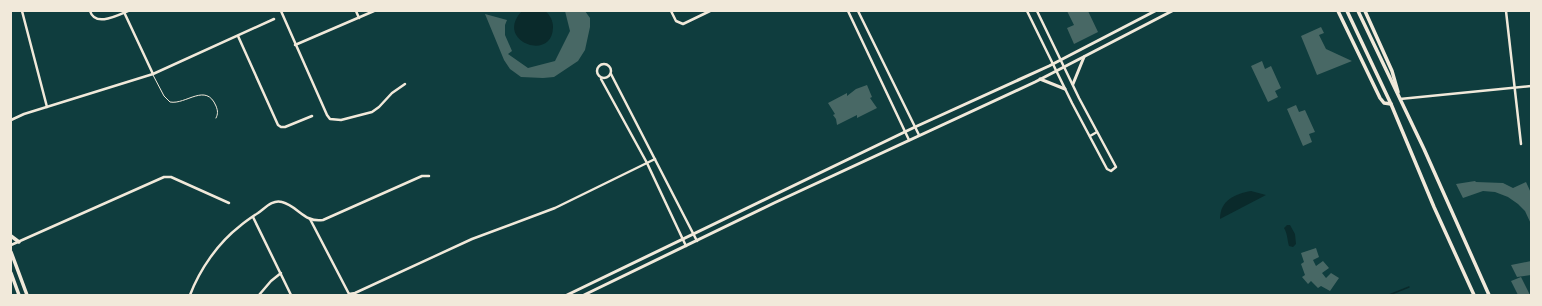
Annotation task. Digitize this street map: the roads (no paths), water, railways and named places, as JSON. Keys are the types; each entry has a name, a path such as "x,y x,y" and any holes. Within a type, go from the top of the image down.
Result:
{"main road":[{"path":"1338,11 1380,98 1384,103 1391,104"},
{"path":"1347,11 1391,104 1434,207 1474,295"},
{"path":"1358,11 1428,159 1489,295"},
{"path":"1365,11 1392,71 1400,99"},
{"path":"11,236 19,242"},
{"path":"11,252 27,295"},
{"path":"11,273 19,295"}],"street":[{"path":"22,11 47,107"},
{"path":"90,11 92,17 98,20 126,12 153,74"},
{"path":"281,11 330,119 341,120 372,112 379,107 392,92 405,84"},
{"path":"356,11 359,18"},
{"path":"296,45 374,11"},
{"path":"671,11 676,21 683,24 710,11"},
{"path":"848,11 909,140"},
{"path":"858,11 919,135"},
{"path":"1027,11 1065,89 1107,169 1111,171 1114,170 1116,167 1064,67 1038,11"},
{"path":"567,295 915,127 1053,63 1155,11"},
{"path":"584,295 774,203 1040,80 1172,11"},
{"path":"1506,11 1521,144"},
{"path":"11,120 47,107 153,74 274,19"},
{"path":"238,36 278,125 285,127 312,116"},
{"path":"1073,84 1084,56"},
{"path":"687,246 647,163 596,72 600,65 606,64 611,71 611,74 698,241"},
{"path":"601,79 607,78 611,74"},
{"path":"1040,80 1065,89"},
{"path":"1400,99 1531,86"},
{"path":"1090,136 1097,132"},
{"path":"310,219 349,294 370,286 472,239 547,212 655,159"},
{"path":"190,295 194,284 209,260 227,238 240,226 270,204 282,202 310,219 316,221 323,220 422,176 429,176"},
{"path":"11,245 164,177 171,177 229,203"},
{"path":"253,217 291,295"},
{"path":"259,295 271,281 281,273"}],"lane":[{"path":"153,74 164,96 170,102 178,102 198,95 208,97 217,108 218,112 216,118"}],"water":[{"path":"522,11 545,11 550,16 553,27 550,38 544,44 536,46 527,44 519,39 515,31 515,22"},
{"path":"1251,191 1266,195 1220,219 1223,207 1230,199 1239,194"},
{"path":"1287,225 1290,225 1295,234 1296,244 1293,247 1289,246 1284,228"}],"waterway":[{"path":"1389,295 1409,287"}]}
